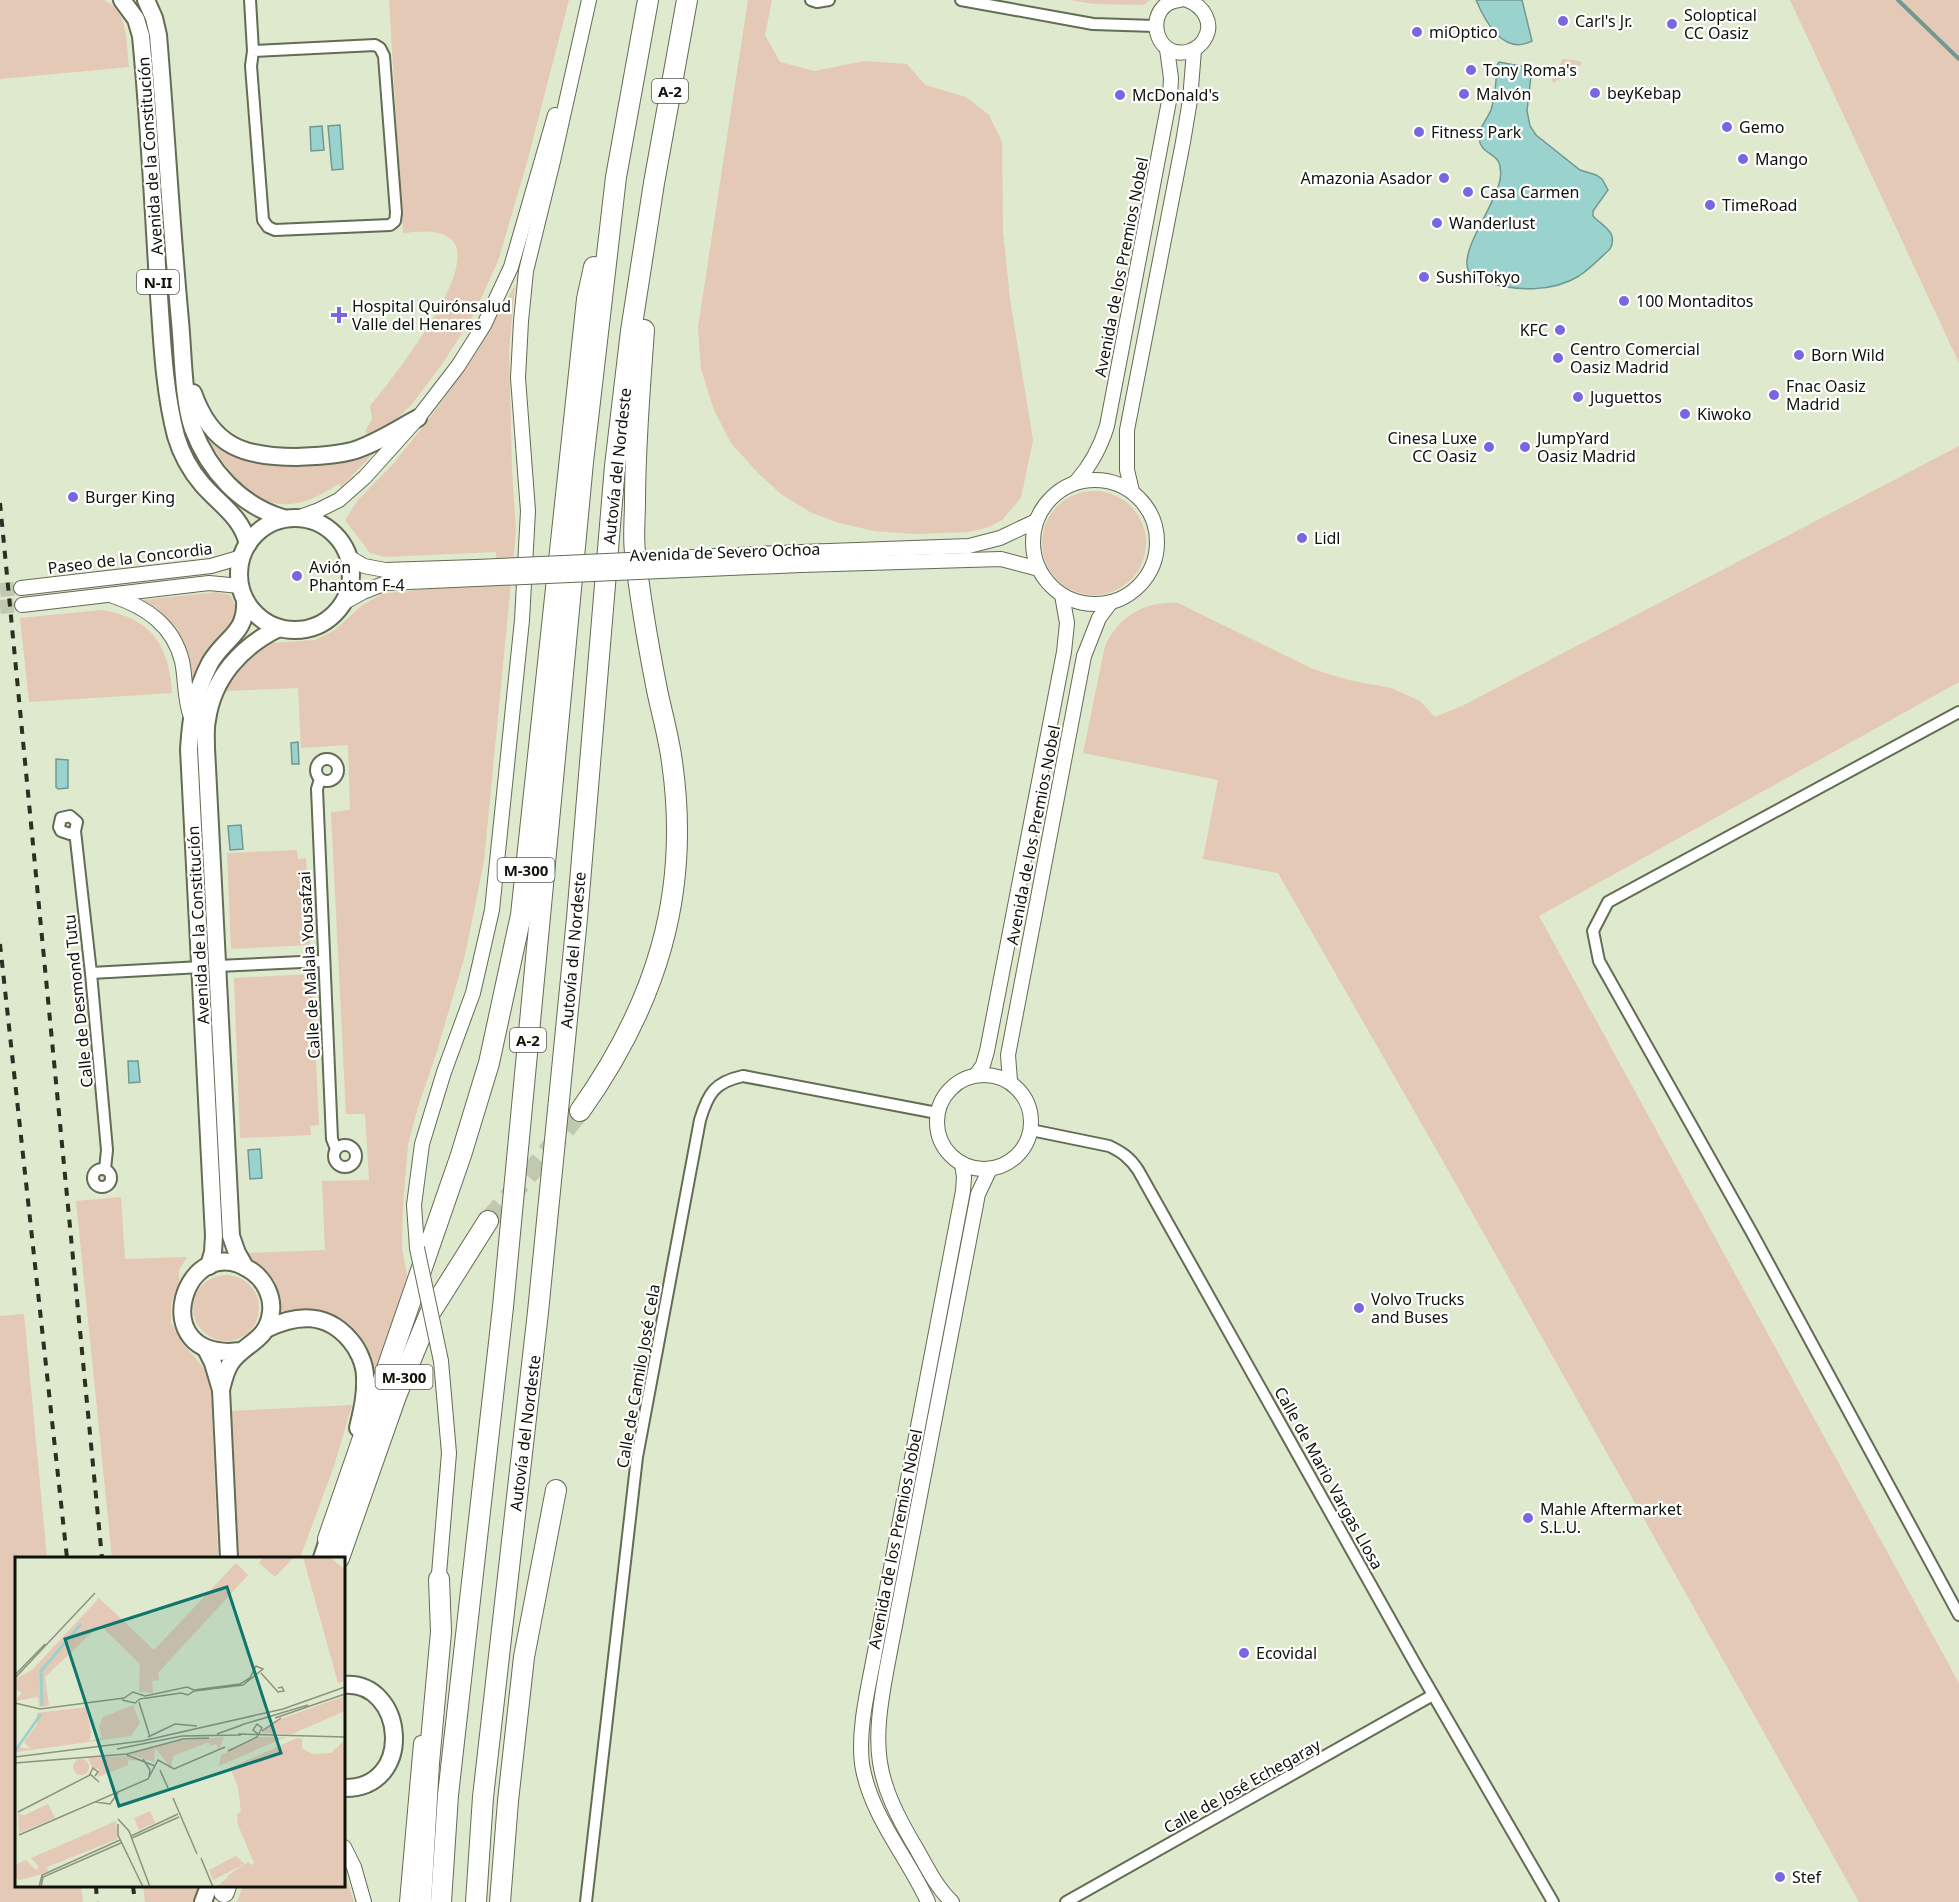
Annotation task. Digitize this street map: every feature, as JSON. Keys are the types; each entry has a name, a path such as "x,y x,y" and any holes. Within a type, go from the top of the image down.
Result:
{"highway":[{"name":"Autovía del Nordeste","path":"441,1902 448,1795 504,1295 582,462 616,177 648,0"},
{"name":"Autovía del Nordeste","path":"476,1902 483,1797 537,1323 576,930 615,466 654,183 687,0"},
{"name":"M-300","path":"328,1539 464,1145 489,1064 521,915 587,299 616,177"},
{"path":"580,1111 606,1073 629,1031 650,982 667,930 676,876 678,816 672,760 642,615 635,549 634,468 654,183"},
{"name":"M-300","path":"339,1557 396,1396 430,1313 488,1221"},
{"path":"500,1902 508,1801 524,1657 556,1490"},
{"path":"421,1902 429,1763 441,1632 439,1579"}],"main road":[{"name":"Avenida de la Constitución","path":"122,0 136,19 141,36 163,342 169,400 176,435 185,459 201,483 244,529 245,550"},
{"name":"Avenida de la Constitución","path":"146,0 158,35 185,373 193,428 216,471 234,492 255,507 290,518"},
{"path":"185,373 194,398 211,428 240,450 258,456 327,456 353,451 383,439 418,418"},
{"path":"290,518 267,524 245,550 239,572 243,593 252,611 261,619 279,628 302,630 318,625 333,615 343,603 350,584 349,557"},
{"name":"N-II","path":"290,518 312,521 328,529 340,541 349,557"},
{"name":"Avenida de la Constitución","path":"243,593 246,614 242,626 211,661 200,684 190,717 189,749 231,1236 245,1267"},
{"name":"Avenida de la Constitución","path":"209,1266 214,1236 207,720 226,671 238,655 265,635 279,628"},
{"path":"221,1390 229,1365 241,1351 256,1343 266,1329 272,1311 269,1293 260,1278 245,1267 227,1263 209,1266 195,1275 185,1290 181,1306 184,1323 193,1338 206,1349 221,1390 229,1557"},
{"path":"266,1329 290,1319 313,1318 339,1327 357,1348 365,1375 364,1406 328,1539"},
{"path":"206,1349 223,1353 241,1351"},
{"name":"M-300","path":"322,1557 328,1539"},
{"path":"345,1685 367,1690 380,1700 389,1712 395,1732 394,1751 385,1769 371,1782 345,1788"},
{"path":"203,1902 221,1890"}],"street":[{"path":"250,0 253,51 251,66 263,220 268,227 275,230 390,225 395,221 384,56 380,48 375,45 253,51"},
{"path":"290,518 319,510 339,500 365,477 418,418 458,366 484,325 511,267 589,0"},
{"path":"407,1902 449,1454 441,1361 417,1248 414,1205 422,1144 444,1072 473,993 492,910 511,735 528,511 519,378 525,281 589,0"},
{"path":"811,0 817,2 829,0"},
{"path":"961,0 1093,24 1155,26 1157,16 1162,9 1177,0"},
{"path":"1167,49 1185,53 1194,50 1204,42 1208,22 1204,6 1186,0"},
{"name":"Avenida de los Premios Nobel","path":"1076,482 1090,467 1101,447 1107,426 1170,96 1171,78 1167,49 1159,40 1155,26"},
{"path":"1132,491 1127,470 1127,430 1183,142 1190,100 1194,50"},
{"path":"1095,479 1115,482 1132,491 1148,508 1157,530 1157,546 1148,575 1129,593 1111,602 1094,604 1078,602 1062,595 1039,569 1033,545 1036,521 1045,504 1059,491 1076,482 1095,479"},
{"name":"Avenida de Severo Ochoa","path":"343,603 386,583 476,573 801,559 969,546 1000,538 1036,521"},
{"name":"Paseo de la Concordia","path":"21,588 211,566 245,550"},
{"name":"Avenida de Severo Ochoa","path":"349,557 364,566 385,570 476,573"},
{"name":"Avenida de Severo Ochoa","path":"801,559 1001,559 1039,569"},
{"name":"Paseo de la Concordia","path":"22,604 209,583 243,593"},
{"path":"108,595 144,608 154,615 171,634 182,661 186,704 190,717"},
{"name":"Avenida de los Premios Nobel","path":"976,1075 987,1050 1064,652 1067,624 1062,595"},
{"name":"Avenida de los Premios Nobel","path":"1010,1081 1008,1055 1084,656 1099,618 1111,602"},
{"path":"1959,712 1608,902 1593,931 1599,961 1752,1233 1959,1615"},
{"name":"Calle de Malala Yousafzai","path":"320,779 317,789 323,961 332,1139 336,1149"},
{"name":"Calle de Desmond Tutu","path":"75,831 107,1150 105,1169"},
{"path":"91,973 323,961"},
{"path":"976,1075 994,1075 1010,1081 1028,1102 1032,1116 1031,1130 1026,1145 1017,1157 1004,1165 990,1169 975,1169 962,1164 950,1155 941,1143 937,1128 937,1113 942,1099 963,1079 976,1075"},
{"name":"Calle de Camilo José Cela","path":"586,1902 637,1457 706,1100 726,1080 743,1076 937,1113"},
{"name":"Calle de Mario Vargas Llosa","path":"1031,1130 1109,1146 1121,1151 1131,1159 1552,1902"},
{"name":"Avenida de los Premios Nobel","path":"928,1902 872,1799 862,1764 862,1736 873,1662 963,1191 962,1164"},
{"name":"Avenida de los Premios Nobel","path":"952,1902 942,1892 907,1833 887,1793 879,1764 877,1738 879,1709 978,1194 990,1169"},
{"name":"Calle de José Echegaray","path":"1066,1902 1433,1695"},
{"path":"345,1849 354,1868 364,1902"}],"shaded area":[{"path":"0,0 104,0 112,5 122,20 129,67 0,79"},
{"path":"389,0 569,0 526,166 498,261 472,318 412,404 392,424 368,438 365,431 372,419 370,406 412,350 444,299 454,275 458,254 452,240 447,236 429,232 403,233"},
{"path":"748,0 772,0 765,35 780,62 814,71 865,61 907,64 925,85 966,97 989,115 1002,142 1003,231 1010,299 1033,440 1021,498 1002,520 989,527 969,532 914,534 874,531 839,523 810,512 781,494 758,473 731,443 714,410 701,369 698,327"},
{"path":"1069,0 1150,0 1144,5 1094,4"},
{"path":"1790,0 1959,0 1959,363"},
{"path":"1563,59 1580,61 1582,64 1553,83 1552,79"},
{"path":"515,285 509,350 516,531 484,861 465,955 408,1145 402,1247 407,1276 375,1378 371,1356 350,1326 330,1315 313,1311 280,1316 275,1287 246,1253 325,1250 322,1181 369,1180 365,1114 346,1114 331,812 350,810 348,745 301,748 298,688 225,691 240,666 255,652 273,643 315,640 335,630 361,606 382,594 495,585 496,552 385,557 370,553 345,520 358,500 394,463 433,414 473,358"},
{"path":"207,434 224,449 243,459 264,463 309,462 375,449 376,451 341,487 339,484 303,502 282,504 268,501 243,485 222,462"},
{"path":"1959,446 1959,682 1539,916 1959,1683 1959,1902 1859,1902 1456,1184 1278,873 1203,859 1218,780 1083,753 1105,646 1118,626 1134,612 1144,608 1178,603 1313,669 1348,680 1391,688 1420,701 1435,717 1462,706"},
{"path":"1094,491 1114,495 1131,506 1142,523 1146,543 1142,563 1131,580 1114,591 1094,595 1074,591 1057,580 1046,563 1042,543 1046,523 1057,506 1074,495"},
{"path":"217,592 230,595 237,609 238,618 200,664 191,683 169,624 157,610 142,600"},
{"path":"102,610 133,620 154,636 167,661 172,693 29,702 20,618"},
{"path":"297,850 298,859 306,858 310,945 231,949 227,853"},
{"path":"312,974 319,1125 310,1126 311,1135 240,1138 234,978"},
{"path":"121,1197 125,1259 187,1257 179,1270 179,1281 171,1304 171,1323 181,1341 207,1372 211,1394 218,1557 112,1557 76,1201"},
{"path":"226,1275 238,1278 249,1285 256,1296 259,1308 256,1320 249,1331 238,1338 226,1341 214,1338 203,1331 196,1320 193,1308 196,1296 203,1285 214,1278"},
{"path":"24,1314 47,1557 15,1557 15,1887 81,1887 83,1902 0,1902 0,1316"},
{"path":"352,1405 334,1466 300,1557 239,1557 231,1411"},
{"path":"345,1874 354,1902 237,1902 243,1887 345,1887"},
{"path":"143,1887 199,1887 193,1902 145,1902"}],"water":[{"path":"1476,0 1522,0 1532,41 1512,44 1504,40 1490,26"},
{"path":"1499,62 1525,67 1531,76 1527,111 1530,126 1536,135 1580,170 1602,179 1608,190 1593,211 1593,216 1611,234 1610,249 1579,276 1568,282 1545,288 1521,289 1479,280 1471,274 1467,265 1475,235 1500,180 1499,163 1484,149 1479,139 1481,128 1493,104"},
{"path":"340,125 343,169 332,170 328,126"},
{"path":"322,126 324,150 311,151 310,127"},
{"path":"298,742 299,764 292,764 291,743"},
{"path":"56,759 68,760 68,788 58,789 56,787"},
{"path":"241,825 243,849 230,850 228,826"},
{"path":"128,1061 138,1061 140,1082 129,1083"},
{"path":"260,1149 262,1178 250,1179 248,1150"}],"waterway":[{"path":"1898,0 1959,59"}],"tunnel":[{"path":"0,590 21,588"},
{"path":"0,607 22,605"},
{"path":"488,1221 580,1111"}],"railway":[{"path":"0,503 102,1557"},
{"path":"0,944 67,1557"},
{"path":"96,1887 97,1902"},
{"path":"133,1887 135,1902"}],"place":[{"name":"Carl's Jr.","path":"1563,21"},
{"name":"Soloptical CC Oasiz","path":"1672,24"},
{"name":"miOptico","path":"1417,32"},
{"name":"Tony Roma's","path":"1471,70"},
{"name":"beyKebap","path":"1595,93"},
{"name":"Malvón","path":"1464,94"},
{"name":"McDonald's","path":"1120,95"},
{"name":"Gemo","path":"1727,127"},
{"name":"Fitness Park","path":"1419,132"},
{"name":"Mango","path":"1743,159"},
{"name":"Amazonia Asador","path":"1444,178"},
{"name":"Casa Carmen","path":"1468,192"},
{"name":"TimeRoad","path":"1710,205"},
{"name":"Wanderlust","path":"1437,223"},
{"name":"SushiTokyo","path":"1424,277"},
{"name":"100 Montaditos","path":"1624,301"},
{"name":"Hospital Quirónsalud Valle del Henares","path":"339,315"},
{"name":"KFC","path":"1560,330"},
{"name":"Born Wild","path":"1799,355"},
{"name":"Centro Comercial Oasiz Madrid","path":"1558,358"},
{"name":"Fnac Oasiz Madrid","path":"1774,395"},
{"name":"Juguettos","path":"1578,397"},
{"name":"Kiwoko","path":"1685,414"},
{"name":"Cinesa Luxe CC Oasiz","path":"1489,447"},
{"name":"JumpYard Oasiz Madrid","path":"1525,447"},
{"name":"Burger King","path":"73,497"},
{"name":"Lidl","path":"1302,538"},
{"name":"Avión Phantom F-4","path":"297,576"},
{"name":"Volvo Trucks and Buses","path":"1359,1308"},
{"name":"Mahle Aftermarket S.L.U.","path":"1528,1518"},
{"name":"Ecovidal","path":"1244,1653"},
{"name":"Stef","path":"1780,1877"}]}
